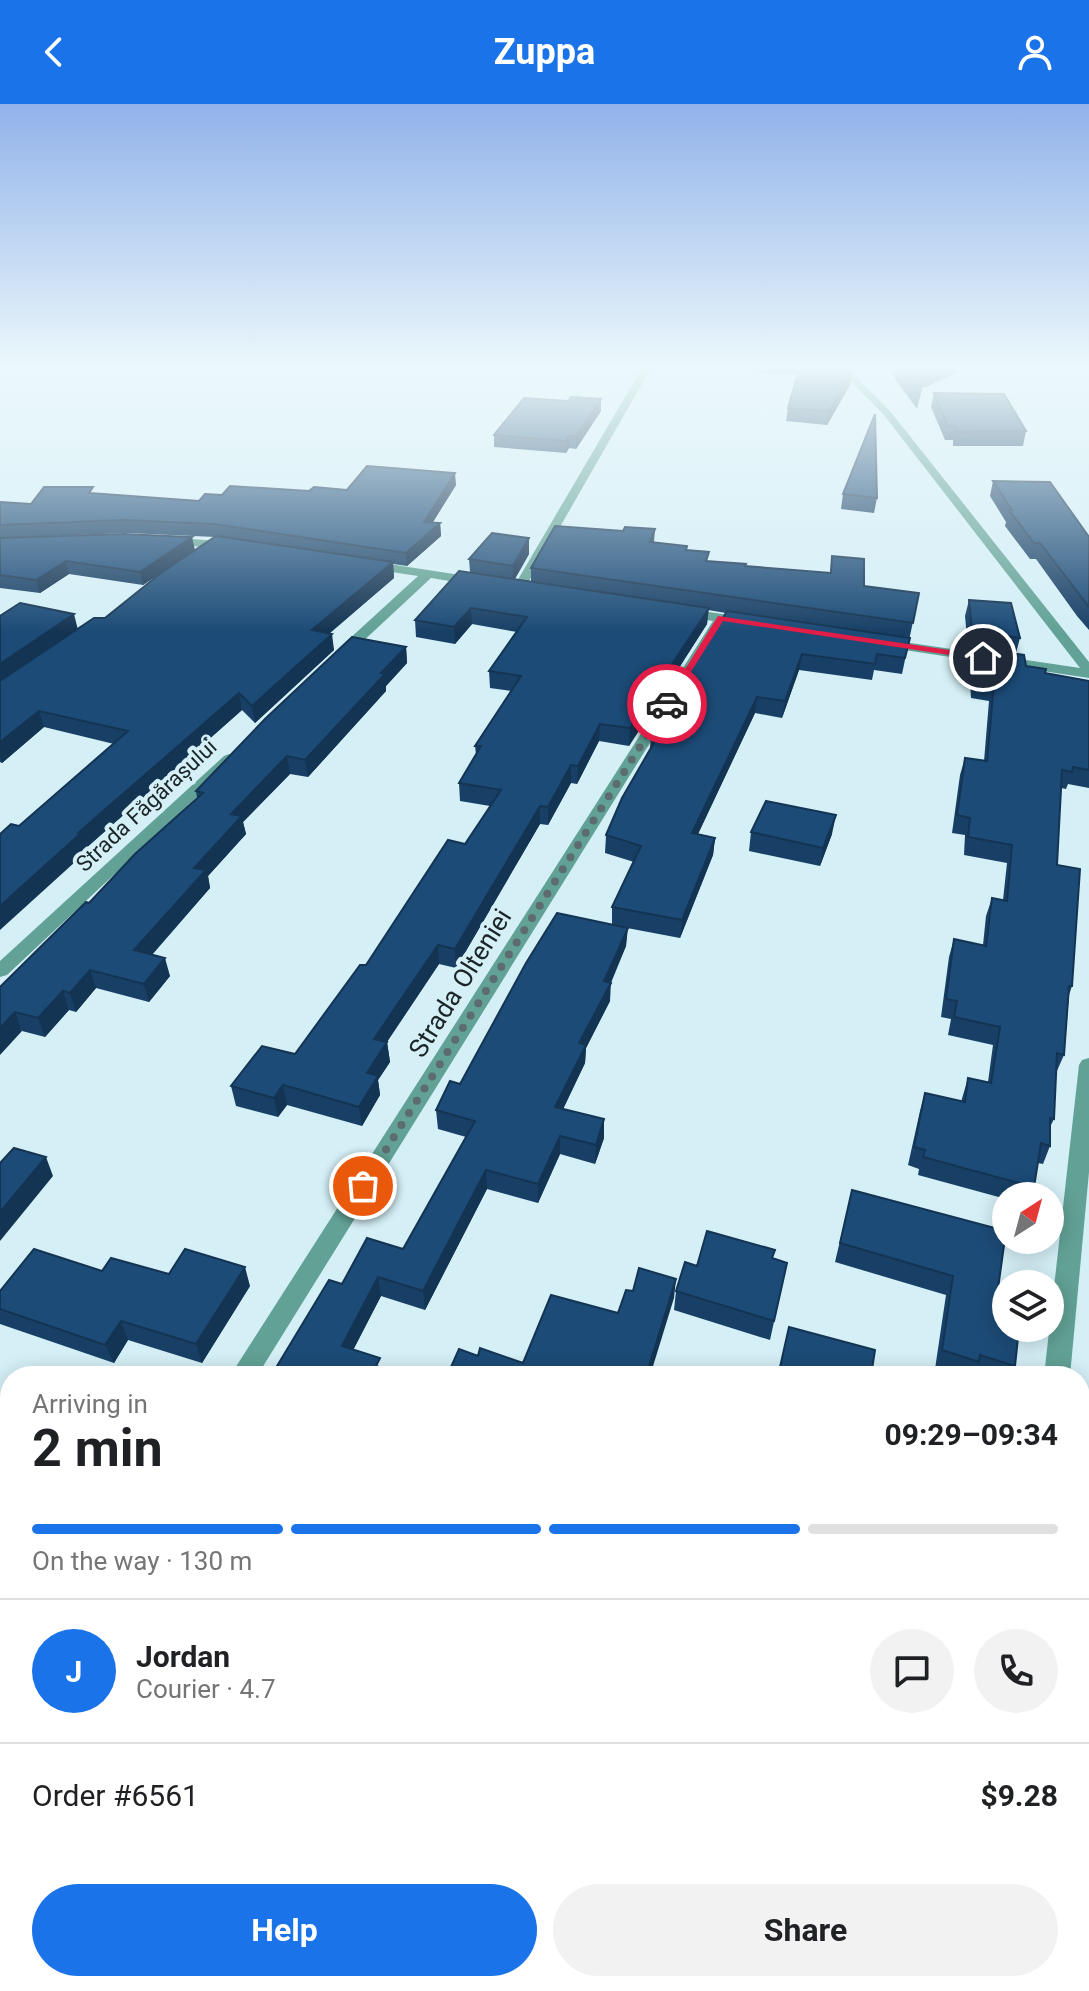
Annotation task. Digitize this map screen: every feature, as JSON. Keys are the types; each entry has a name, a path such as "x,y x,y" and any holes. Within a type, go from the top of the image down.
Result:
{"street":[{"path":"519,588 596,456"},
{"path":"921,456 1089,672"},
{"path":"158,540 246,548"},
{"path":"191,562 216,544"},
{"path":"352,563 489,583"},
{"path":"324,670 428,574"},
{"path":"504,585 535,590"},
{"path":"674,611 767,625"},
{"name":"Strada Olteniei","path":"249,1366 721,618"},
{"path":"874,641 1089,672"},
{"name":"Strada Făgărașului","path":"0,971 243,746"},
{"path":"1058,1366 1089,1065"}],"building":[{"path":"858,456 876,456 877,498 843,494"},
{"path":"367,466 455,473 424,522 440,523 406,553 214,524 124,520 0,525 0,502 31,504 44,487 93,487 89,493 199,501 205,494 222,495 230,486 347,490"},
{"path":"993,481 1050,482 1089,537 1089,607 1040,543 1034,543 1009,510 1012,510"},
{"path":"555,526 623,531 625,527 655,529 650,542 687,546 686,550 709,552 706,561 745,566 831,573 832,556 864,559 864,586 919,593 913,623 531,568"},
{"path":"492,533 529,538 513,566 469,559"},
{"path":"124,534 192,537 140,572 66,561 36,580 0,575 0,538"},
{"path":"216,536 393,562 312,630 332,634 252,706 239,693 78,833 0,906 0,834 11,824 19,826 128,731 39,711 0,742 0,681 94,618 105,618 161,573"},
{"path":"459,571 709,608 630,728 600,724 578,766 571,765 548,807 540,806 455,949 438,945 374,1039 387,1042 367,1073 378,1076 359,1107 283,1085 274,1098 231,1086 262,1046 295,1054 360,965 366,965 448,840 465,844 501,790 459,783 481,746 475,746 521,676 489,671 527,617 471,608 454,627 415,620"},
{"path":"969,600 1011,603 1020,638 972,631"},
{"path":"20,603 74,614 0,664 0,616"},
{"path":"727,611 910,638 905,658 877,654 875,664 802,654 785,701 757,697 692,833 715,838 682,920 612,907 641,846 606,835 622,798 659,734 651,732"},
{"path":"352,637 406,647 305,760 287,756 231,814 242,816 194,868 206,870 134,950 165,958 144,984 90,970 70,993 63,991 38,1018 15,1012 0,1028 0,987 86,902 89,903 135,854 203,793 196,791 265,719"},
{"path":"973,647 1024,655 1026,666 1046,669 1045,673 1089,681 1089,770 1073,767 1072,772 1062,770 1057,865 1080,869 1064,1055 1057,1053 1050,1146 1041,1143 1035,1182 1016,1182 923,1157 925,1150 914,1147 925,1093 965,1102 968,1078 991,1083 1000,1027 954,1017 957,1001 946,999 954,939 986,946 992,898 1007,901 1012,845 968,837 970,818 957,815 965,758 987,761 994,684 975,682"},
{"path":"766,801 836,815 823,848 751,832"},
{"path":"557,913 628,928 604,981 611,983 579,1043 586,1045 555,1107 604,1119 596,1145 560,1136 538,1184 486,1170 423,1291 378,1277 342,1346 380,1358 376,1366 277,1366 329,1280 342,1284 367,1238 403,1249 475,1121 436,1110 450,1081 460,1084"},
{"path":"14,1148 46,1157 0,1212 0,1163"},
{"path":"852,1190 992,1227 992,1254 1003,1254 1001,1270 992,1270 992,1342 1018,1342 1015,1366 980,1355 979,1362 942,1350 953,1276 840,1243"},
{"path":"707,1231 775,1250 772,1258 787,1263 774,1321 676,1291 685,1262 697,1266"},
{"path":"34,1249 102,1271 111,1258 169,1274 185,1249 245,1267 196,1344 121,1321 105,1345 0,1309 0,1291"},
{"path":"639,1268 676,1279 649,1366 451,1366 459,1349 478,1356 480,1348 523,1363 551,1295 618,1313 626,1290 633,1291"},
{"path":"789,1327 875,1350 873,1366 780,1366"}],"way so far":[{"path":"363,1186 667,704"}],"route":[{"path":"667,704 721,618 983,658"}]}
